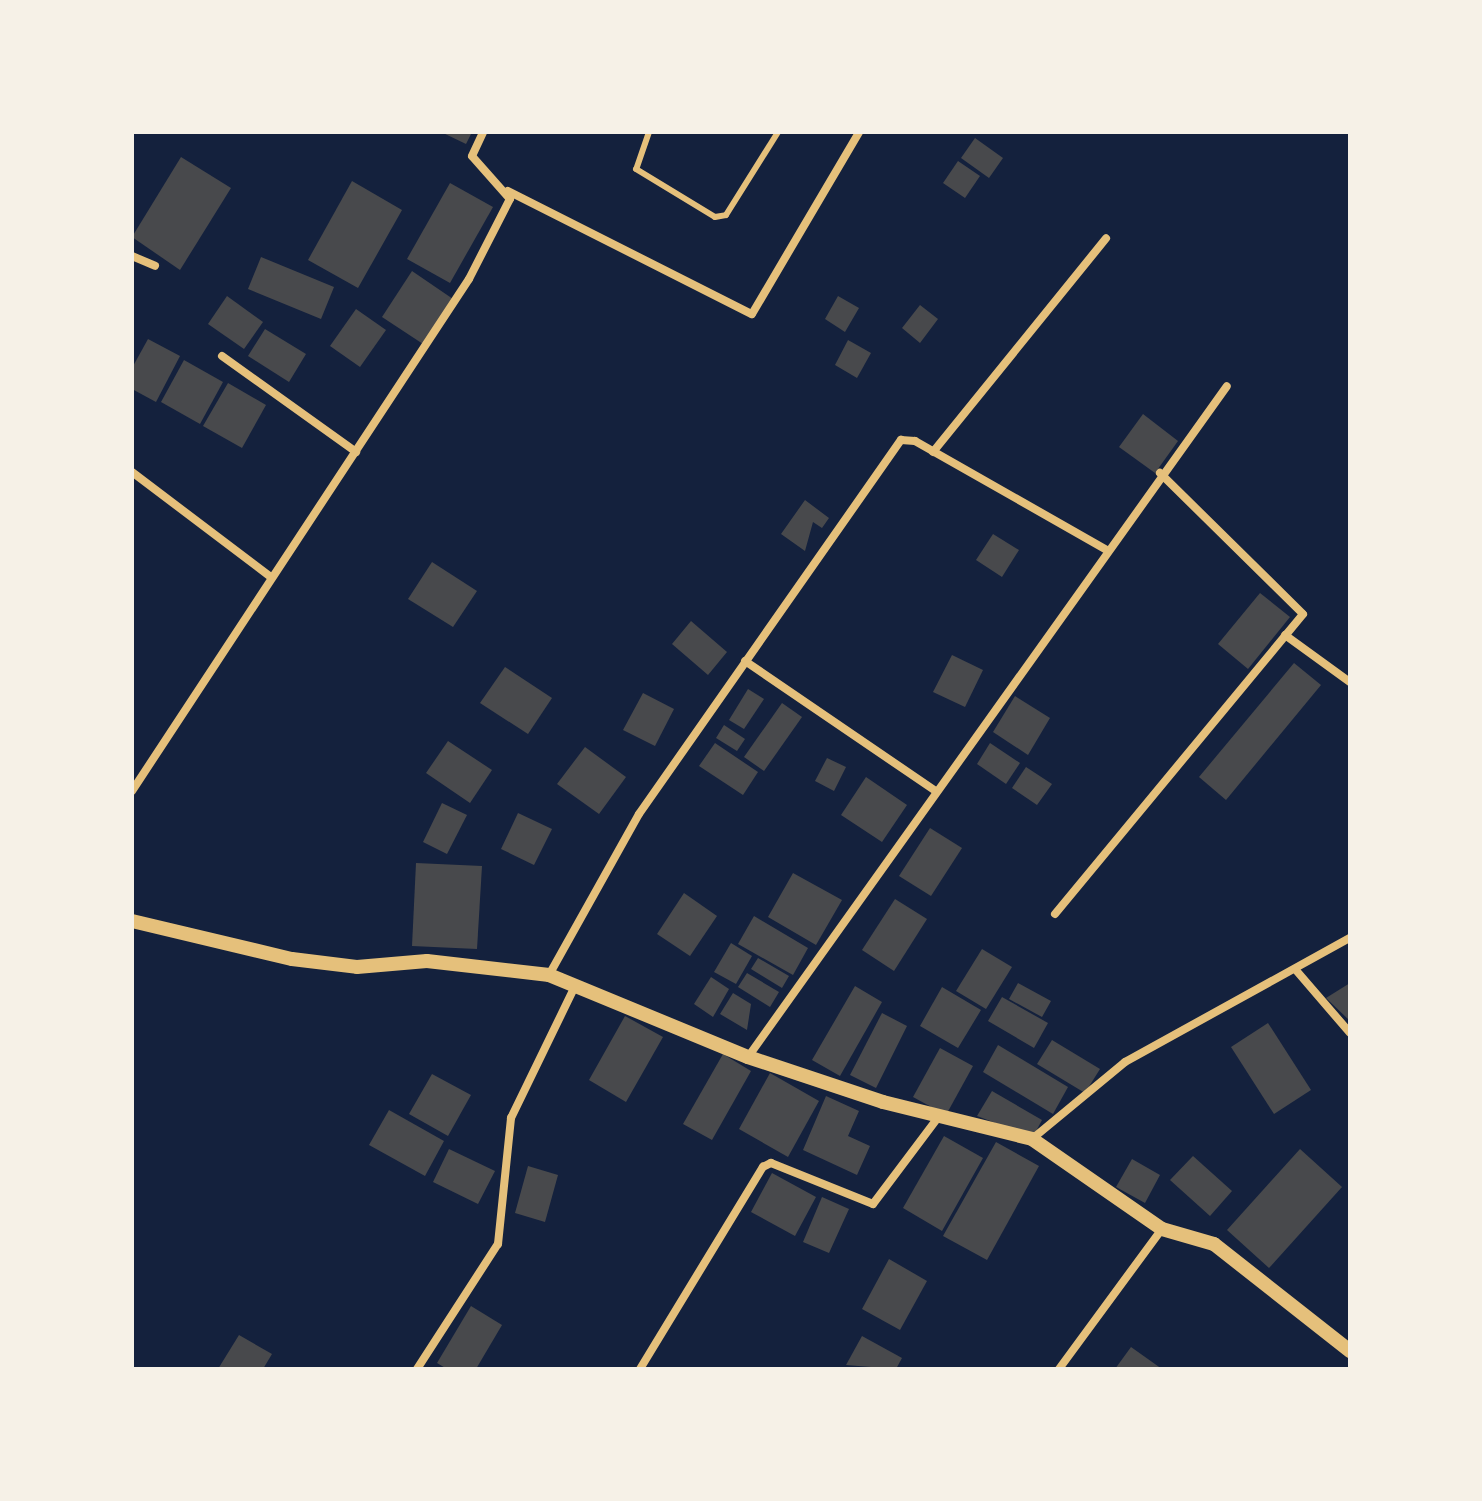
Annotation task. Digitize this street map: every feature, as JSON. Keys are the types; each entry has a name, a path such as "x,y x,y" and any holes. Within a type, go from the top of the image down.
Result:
{"street":[{"path":"483,132 472,156 508,191 752,314 859,132"},
{"path":"132,791 469,279 509,205 508,191"},
{"path":"933,452 1106,238"},
{"path":"132,256 155,266"},
{"path":"222,356 356,452"},
{"path":"748,1057 1105,549 1227,386"},
{"path":"549,975 639,814 898,443 910,439 1105,549"},
{"path":"132,472 271,577"},
{"path":"1055,914 1303,611 1160,473"},
{"path":"1285,635 1350,682"},
{"path":"745,661 934,790"},
{"path":"132,921 292,959 357,967 427,961 549,975 748,1057 939,1116 1032,1139 1162,1229 1214,1244 1350,1351"},
{"path":"1032,1139 1125,1062 1350,938"},
{"path":"1295,969 1350,1033"},
{"path":"417,1369 498,1244 511,1118 575,986"},
{"path":"640,1369 767,1163 873,1204 939,1116"},
{"path":"1059,1369 1162,1229"}],"lane":[{"path":"649,132 636,169 715,217 726,215 778,132"}],"building":[{"path":"441,132 472,132 466,144"},
{"path":"975,138 1003,158 989,178 961,158"},
{"path":"181,157 231,188 180,270 132,237"},
{"path":"958,161 980,176 965,198 943,183"},
{"path":"352,181 402,210 358,288 308,260"},
{"path":"450,183 493,207 450,283 407,259"},
{"path":"261,257 334,287 321,319 248,289"},
{"path":"412,271 453,299 423,344 382,317"},
{"path":"227,296 263,322 244,349 208,324"},
{"path":"838,296 859,308 845,332 825,319"},
{"path":"920,305 938,319 920,343 902,328"},
{"path":"356,309 386,330 360,367 330,346"},
{"path":"265,329 306,354 289,382 248,356"},
{"path":"148,339 180,356 156,402 132,389 132,368"},
{"path":"848,340 871,353 857,378 835,365"},
{"path":"184,360 223,382 200,424 161,402"},
{"path":"228,383 266,405 242,448 203,426"},
{"path":"1143,414 1178,441 1155,473 1119,447"},
{"path":"805,500 829,518 822,528 813,522 805,551 781,534"},
{"path":"993,534 1019,550 1002,577 976,560"},
{"path":"432,562 477,591 453,627 408,599"},
{"path":"1260,593 1290,617 1248,669 1218,644"},
{"path":"691,621 727,652 708,675 672,644"},
{"path":"952,655 983,670 965,707 933,692"},
{"path":"1294,663 1321,685 1226,800 1199,777"},
{"path":"505,667 552,698 528,734 480,703"},
{"path":"748,689 764,699 744,729 729,720"},
{"path":"643,693 674,709 655,746 623,730"},
{"path":"1015,696 1050,718 1028,755 993,732"},
{"path":"782,703 802,717 764,771 744,757"},
{"path":"724,725 745,739 737,751 716,738"},
{"path":"448,741 492,770 470,803 426,773"},
{"path":"715,743 758,772 743,795 699,766"},
{"path":"990,743 1020,763 1006,784 977,764"},
{"path":"585,747 626,777 599,814 557,784"},
{"path":"827,758 846,767 834,791 815,781"},
{"path":"1026,767 1052,784 1037,805 1012,788"},
{"path":"866,777 907,805 882,842 841,815"},
{"path":"442,803 467,815 447,854 423,842"},
{"path":"518,813 552,829 534,865 501,849"},
{"path":"930,828 962,848 931,896 899,876"},
{"path":"416,863 482,866 477,949 412,946"},
{"path":"793,873 842,900 816,945 768,917"},
{"path":"684,893 717,916 690,956 657,934"},
{"path":"895,899 927,919 894,971 862,950"},
{"path":"754,916 808,948 793,975 738,944"},
{"path":"731,943 752,956 736,984 714,972"},
{"path":"982,949 1012,967 986,1009 956,991"},
{"path":"758,958 789,976 782,988 751,969"},
{"path":"747,973 779,992 770,1007 738,987"},
{"path":"711,977 729,989 713,1017 694,1004"},
{"path":"1018,983 1051,1001 1042,1017 1009,999"},
{"path":"1350,983 1350,1021 1326,998"},
{"path":"855,986 882,1002 840,1076 812,1060"},
{"path":"942,987 981,1010 958,1048 920,1026"},
{"path":"733,993 751,1004 747,1030 720,1014"},
{"path":"1002,997 1048,1023 1034,1048 988,1021"},
{"path":"882,1013 907,1026 876,1088 850,1075"},
{"path":"625,1016 663,1037 626,1102 589,1080"},
{"path":"1268,1023 1311,1090 1274,1114 1231,1047"},
{"path":"1052,1040 1100,1069 1085,1093 1037,1064"},
{"path":"998,1045 1068,1087 1053,1114 983,1072"},
{"path":"940,1048 973,1066 946,1115 913,1097"},
{"path":"723,1054 751,1071 712,1140 683,1124"},
{"path":"770,1073 819,1101 788,1157 739,1129"},
{"path":"432,1074 471,1095 448,1136 409,1114"},
{"path":"992,1091 1042,1120 1033,1137 977,1116"},
{"path":"826,1096 859,1111 848,1136 870,1146 857,1175 803,1150"},
{"path":"389,1110 444,1141 425,1176 369,1145"},
{"path":"944,1136 983,1158 942,1231 903,1208"},
{"path":"996,1142 1039,1166 987,1260 943,1236"},
{"path":"449,1149 495,1171 478,1204 433,1182"},
{"path":"1300,1149 1342,1187 1269,1268 1227,1230"},
{"path":"1193,1156 1232,1191 1210,1216 1170,1180"},
{"path":"1132,1159 1160,1175 1145,1203 1116,1187"},
{"path":"528,1166 558,1175 545,1222 515,1213"},
{"path":"772,1173 816,1197 795,1236 751,1212"},
{"path":"822,1197 849,1209 829,1253 803,1242"},
{"path":"889,1259 927,1281 900,1330 862,1309"},
{"path":"471,1306 502,1325 476,1369 447,1369 437,1363"},
{"path":"239,1335 272,1354 263,1369 218,1369"},
{"path":"862,1336 902,1358 896,1369 846,1365"},
{"path":"1131,1347 1162,1369 1115,1369"}]}
